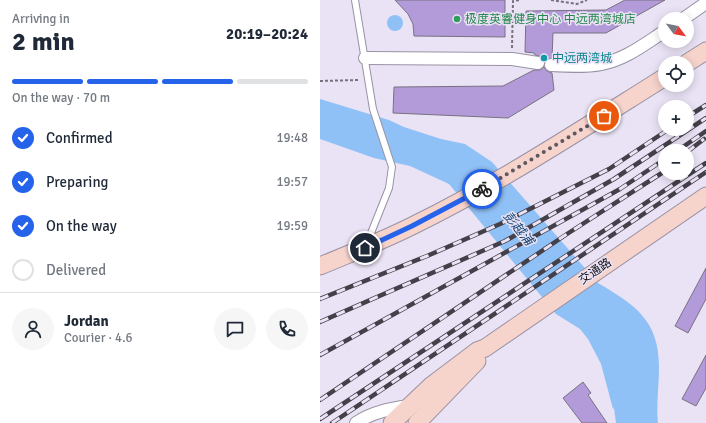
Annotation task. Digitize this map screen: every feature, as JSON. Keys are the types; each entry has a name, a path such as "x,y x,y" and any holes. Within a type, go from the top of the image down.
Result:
{"main road":[{"path":"694,59 706,51"},
{"path":"320,266 365,248 460,201 511,172 658,81"},
{"name":"交通路","path":"408,406 477,351 485,348 538,310 706,196"},
{"name":"交通路","path":"420,420 481,357 485,348"},
{"path":"392,423 408,406"}],"street":[{"path":"694,12 706,4"},
{"path":"551,65 580,66 603,64 630,54 658,36"},
{"path":"365,58 512,59 538,63"},
{"name":"交通路","path":"356,423 365,417 386,410 408,406"}],"lane":[{"path":"356,0 373,109 392,166 389,188 365,248"}],"path":[{"path":"512,59 513,1 521,0"},
{"path":"551,0 577,4 587,0"},
{"path":"320,81 368,80"}],"water":[{"path":"395,15 401,17 403,23 401,29 395,31 389,29 387,23 389,17"},
{"name":"彭越浦","path":"320,99 389,120 404,127 441,139 465,144 492,162 598,283 634,307 649,326 655,337 658,351 658,423 616,423 614,408 613,409 601,364 588,339 580,329 556,314 449,184 410,166 374,158 320,139"}],"building":[{"name":"极度英睿健身中心 中远两湾城店","path":"395,0 505,0 505,37 414,36 413,24 408,14"},
{"path":"625,0 665,0 606,33 553,33 552,58 545,61 542,57 535,55 534,53 525,52 526,11 606,10"},
{"path":"544,67 547,71 552,73 554,90 508,118 393,113 394,87 503,86 534,70 540,70"},
{"path":"706,268 706,299 688,333 675,326"},
{"path":"706,355 706,388 696,406 682,399"},
{"path":"583,382 591,393 588,395 607,423 582,423 563,398"}],"railway":[{"path":"694,113 706,105"},
{"path":"320,322 505,241 614,179 706,118"},
{"path":"687,144 706,131"},
{"path":"320,299 427,256 500,224 609,169 658,136"},
{"path":"694,147 704,139"},
{"path":"320,419 706,163"},
{"path":"320,355 620,189 658,164"},
{"path":"332,423 706,172"},
{"path":"320,400 567,234 658,176"}],"way so far":[{"path":"482,189 604,116"}],"place":[{"name":"极度英睿健身中心 中远两湾城店","path":"457,19"},
{"name":"中远两湾城","path":"544,58"}],"route":[{"path":"365,248 412,226 482,189"}]}
